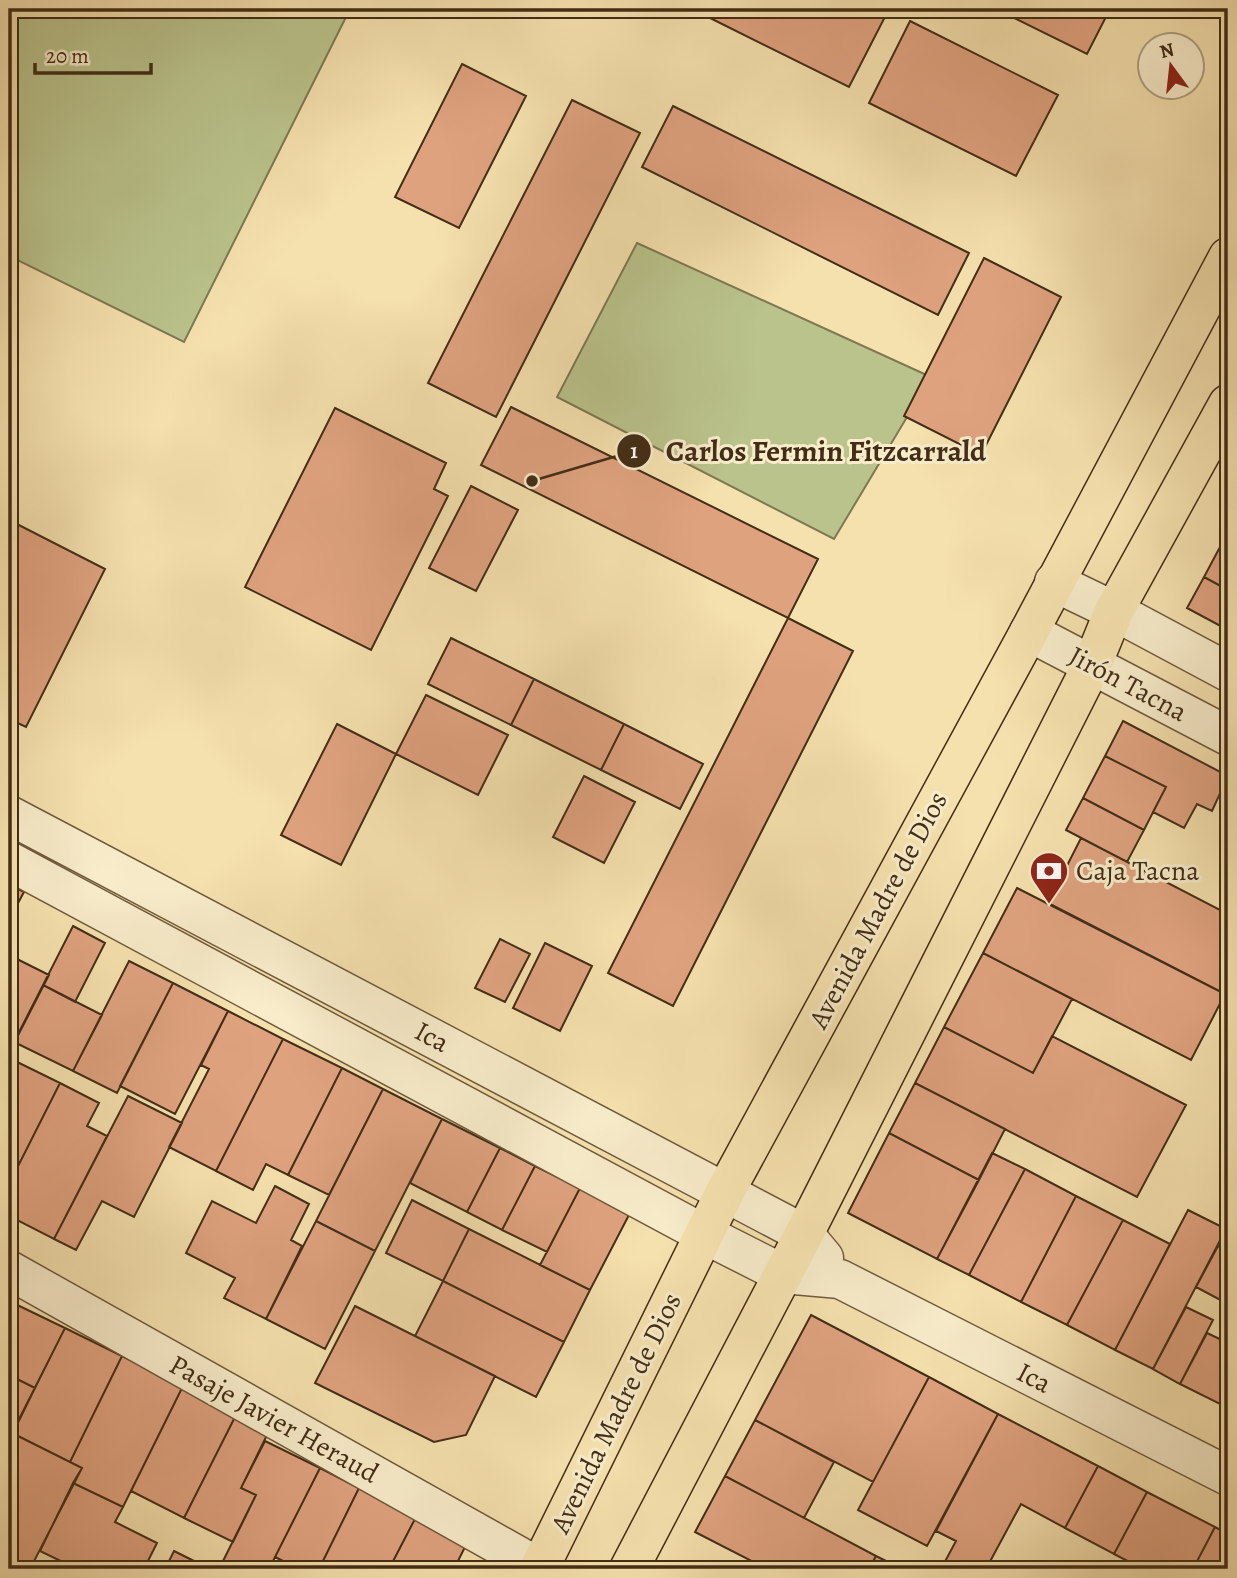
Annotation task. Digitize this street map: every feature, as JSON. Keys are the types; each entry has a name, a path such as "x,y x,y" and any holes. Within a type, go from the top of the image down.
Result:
{"main road":[{"name":"Avenida Madre de Dios","path":"540,1569 725,1192 1029,632 1228,257"},
{"path":"629,1569 804,1234 1092,665 1114,611 1228,404"}],"street":[{"name":"Jirón Tacna","path":"1054,582 1228,672"},
{"name":"Jirón Tacna","path":"1029,632 1228,736"},
{"name":"Ica","path":"9,815 804,1234 840,1279"},
{"name":"Ica","path":"9,861 783,1274 840,1279 1228,1476"},
{"name":"Pasaje Javier Heraud","path":"9,1270 540,1569"}],"green space":[{"path":"9,9 350,9 184,342 9,256"},
{"path":"637,243 931,377 834,539 557,397"}],"building":[{"path":"710,9 889,9 849,87 706,16"},
{"path":"996,9 1110,9 1087,54"},
{"path":"910,21 1058,95 1016,176 869,103"},
{"path":"462,64 526,96 459,228 395,197"},
{"path":"572,100 640,133 496,417 428,383"},
{"path":"673,106 969,253 938,315 642,167"},
{"path":"984,258 1061,297 981,455 904,416"},
{"path":"511,407 818,559 788,618 481,465"},
{"path":"335,408 446,463 434,489 448,496 371,650 245,587"},
{"path":"471,486 518,510 476,591 429,568"},
{"path":"9,520 105,569 26,727 9,719"},
{"path":"1228,532 1228,552 1220,547"},
{"path":"1220,547 1228,552 1228,590 1204,577"},
{"path":"1204,577 1228,590 1228,630 1187,608"},
{"path":"788,618 853,651 673,1006 608,973"},
{"path":"451,638 534,679 511,725 428,684"},
{"path":"534,679 624,724 601,770 511,725"},
{"path":"426,695 508,735 478,795 396,754"},
{"path":"1123,721 1228,776 1212,811 1197,804 1184,828 1153,812 1166,787 1105,756"},
{"path":"337,724 396,754 341,865 281,835"},
{"path":"624,724 703,764 680,809 601,770"},
{"path":"1105,756 1166,787 1144,830 1083,798"},
{"path":"584,776 635,802 604,863 553,837"},
{"path":"1083,798 1144,830 1127,862 1066,830"},
{"path":"1081,838 1228,914 1228,987 1225,994 1048,903"},
{"path":"9,884 24,892 9,920"},
{"path":"1017,888 1225,994 1191,1060 983,953"},
{"path":"73,926 105,943 75,1002 43,985"},
{"path":"500,939 530,954 505,1002 475,988"},
{"path":"545,943 592,966 560,1031 513,1008"},
{"path":"983,953 1072,999 1033,1073 944,1027"},
{"path":"9,955 49,975 9,1053"},
{"path":"129,961 173,983 117,1093 73,1071"},
{"path":"173,983 228,1011 175,1114 120,1086"},
{"path":"43,985 102,1015 73,1071 14,1042"},
{"path":"228,1011 283,1039 216,1171 169,1147 209,1069 201,1065"},
{"path":"944,1027 1033,1073 1052,1036 1186,1105 1137,1197 915,1083"},
{"path":"283,1039 342,1068 288,1175 266,1164 253,1190 216,1171"},
{"path":"9,1058 60,1083 9,1184"},
{"path":"342,1068 383,1089 329,1195 288,1175"},
{"path":"60,1083 99,1103 87,1126 107,1136 54,1239 9,1216 9,1184"},
{"path":"915,1083 1005,1129 979,1180 889,1133"},
{"path":"383,1089 442,1119 375,1251 316,1221"},
{"path":"128,1096 182,1123 134,1217 102,1201 76,1250 54,1239"},
{"path":"442,1119 500,1148 467,1212 410,1183"},
{"path":"889,1133 979,1180 937,1259 848,1213"},
{"path":"500,1148 535,1166 502,1230 467,1212"},
{"path":"992,1153 1025,1169 969,1275 937,1259"},
{"path":"535,1166 580,1188 547,1252 502,1230"},
{"path":"1025,1169 1076,1196 1021,1302 969,1275"},
{"path":"275,1186 309,1204 291,1240 302,1246 266,1319 224,1298 235,1278 186,1253 212,1201 256,1223"},
{"path":"580,1188 630,1213 590,1290 540,1265"},
{"path":"1076,1196 1123,1220 1067,1325 1021,1302"},
{"path":"412,1200 469,1229 443,1281 386,1253"},
{"path":"1188,1210 1226,1229 1153,1369 1115,1350"},
{"path":"1123,1220 1170,1244 1115,1350 1067,1325"},
{"path":"316,1221 375,1251 325,1349 266,1319"},
{"path":"469,1229 590,1290 564,1342 443,1281"},
{"path":"1218,1246 1228,1251 1228,1304 1196,1287"},
{"path":"443,1281 564,1342 536,1397 415,1336"},
{"path":"9,1301 65,1328 35,1388 9,1375"},
{"path":"355,1306 495,1376 466,1435 434,1442 315,1383"},
{"path":"1186,1307 1213,1320 1180,1384 1153,1369"},
{"path":"811,1315 929,1377 873,1482 755,1420"},
{"path":"65,1328 122,1356 70,1462 12,1433"},
{"path":"1207,1333 1228,1343 1228,1408 1180,1384"},
{"path":"122,1356 183,1386 123,1507 73,1483 82,1468 70,1462"},
{"path":"9,1375 35,1388 9,1441"},
{"path":"929,1377 998,1414 927,1546 858,1510"},
{"path":"183,1386 237,1413 184,1518 131,1491"},
{"path":"237,1413 270,1429 241,1488 256,1495 233,1542 184,1518"},
{"path":"998,1414 1098,1466 1065,1528 1021,1504 986,1569 941,1569 956,1541 936,1531"},
{"path":"755,1420 834,1462 804,1518 725,1476"},
{"path":"12,1433 82,1468 30,1569 9,1560 9,1441"},
{"path":"265,1441 320,1468 269,1569 219,1569 256,1495 241,1488"},
{"path":"1098,1466 1147,1492 1114,1554 1065,1528"},
{"path":"320,1468 359,1488 319,1569 299,1569 275,1557"},
{"path":"725,1476 876,1556 869,1569 767,1569 695,1532"},
{"path":"73,1483 123,1507 115,1522 157,1543 144,1569 77,1569 40,1551"},
{"path":"359,1488 417,1515 389,1569 319,1569"},
{"path":"1147,1492 1215,1527 1193,1569 1143,1569 1114,1554"},
{"path":"417,1515 468,1541 454,1569 389,1569"},
{"path":"1215,1527 1228,1534 1228,1569 1193,1569"},
{"path":"174,1551 210,1569 165,1569"},
{"path":"876,1556 902,1569 869,1569"}],"place":[{"name":"Carlos Fermin Fitzcarrald","path":"532,481"},
{"name":"Caja Tacna","path":"1049,905"}]}
